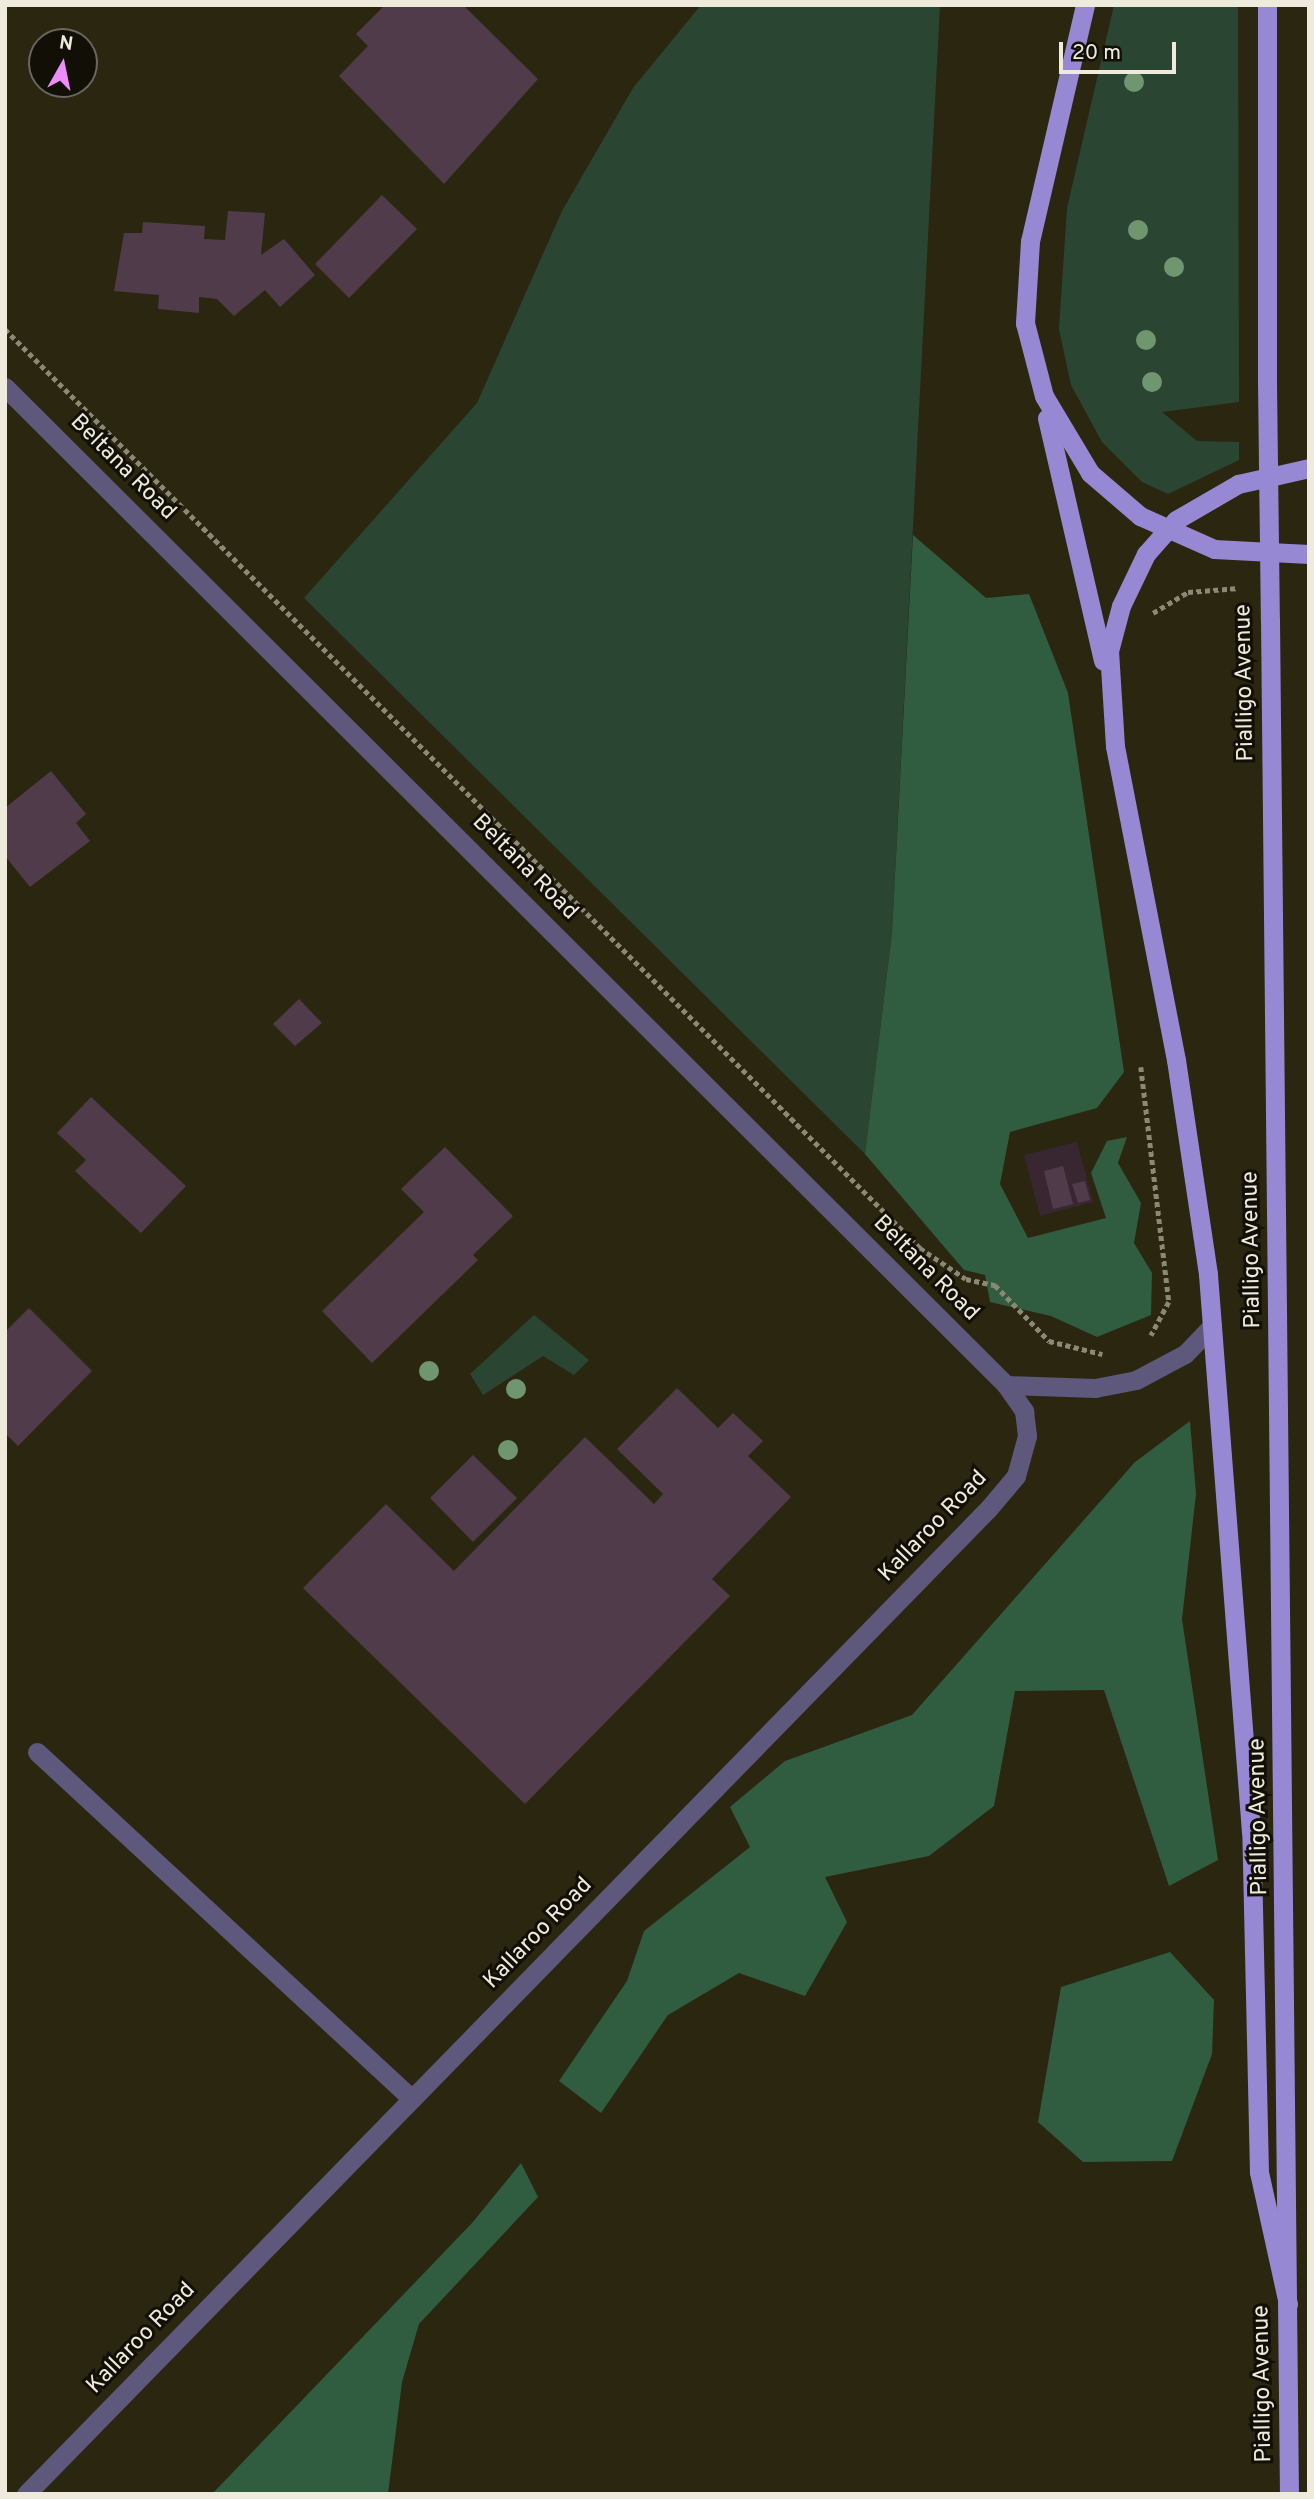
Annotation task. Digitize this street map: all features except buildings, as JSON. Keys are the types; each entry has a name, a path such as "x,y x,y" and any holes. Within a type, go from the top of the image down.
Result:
{"main road":[{"path":"1085,5 1030,241 1025,323 1110,696 1195,1168 1212,1326 1251,1832 1257,2147 1288,2304"},
{"name":"Pialligo Avenue","path":"1267,5 1267,383 1289,2494"},
{"path":"1037,375 1056,423 1090,474 1165,530 1214,548 1309,554"},
{"path":"1110,696 1109,651 1121,606 1165,530 1220,491 1309,468"}],"street":[{"name":"Beltana Road","path":"5,387 1006,1385"},
{"path":"1006,1385 1096,1388 1136,1380 1185,1354 1212,1326"},
{"name":"Kallaroo Road","path":"26,2494 1004,1491 1027,1436 1024,1411 1006,1385"},
{"path":"37,1752 412,2099"}],"path":[{"path":"5,329 920,1248 967,1279 995,1285 1049,1341 1109,1353"},
{"path":"1147,621 1188,592 1247,587"},
{"path":"1141,1068 1169,1302 1142,1344"}],"shaded area":[{"path":"1077,1142 1093,1202 1040,1216 1024,1155"}],"green space":[{"path":"701,5 940,5 892,932 865,1154 304,598 477,403 562,211 633,88"},
{"path":"1114,5 1238,5 1239,402 1162,412 1197,441 1239,442 1239,460 1168,494 1142,482 1102,442 1071,385 1059,329 1067,208"},
{"path":"913,535 986,598 1029,594 1068,693 1124,1072 1097,1108 1010,1132 1000,1184 1028,1238 1106,1218 1091,1173 1107,1141 1127,1137 1118,1163 1141,1203 1134,1243 1152,1273 1151,1315 1097,1337 1051,1316 990,1302 985,1275 964,1270 865,1154 892,932"},
{"path":"534,1315 589,1360 574,1375 543,1356 483,1395 470,1374"},
{"path":"1190,1421 1196,1494 1182,1619 1218,1860 1169,1886 1104,1690 1015,1691 994,1806 929,1856 825,1877 847,1922 805,1996 739,1973 668,2015 601,2113 559,2081 627,1981 644,1931 750,1847 730,1807 785,1761 912,1715 1135,1462"},
{"path":"1170,1952 1214,2000 1212,2054 1172,2161 1083,2162 1038,2122 1061,1987"},
{"path":"521,2163 538,2197 419,2324 402,2382 388,2494 213,2493 472,2223"}]}
